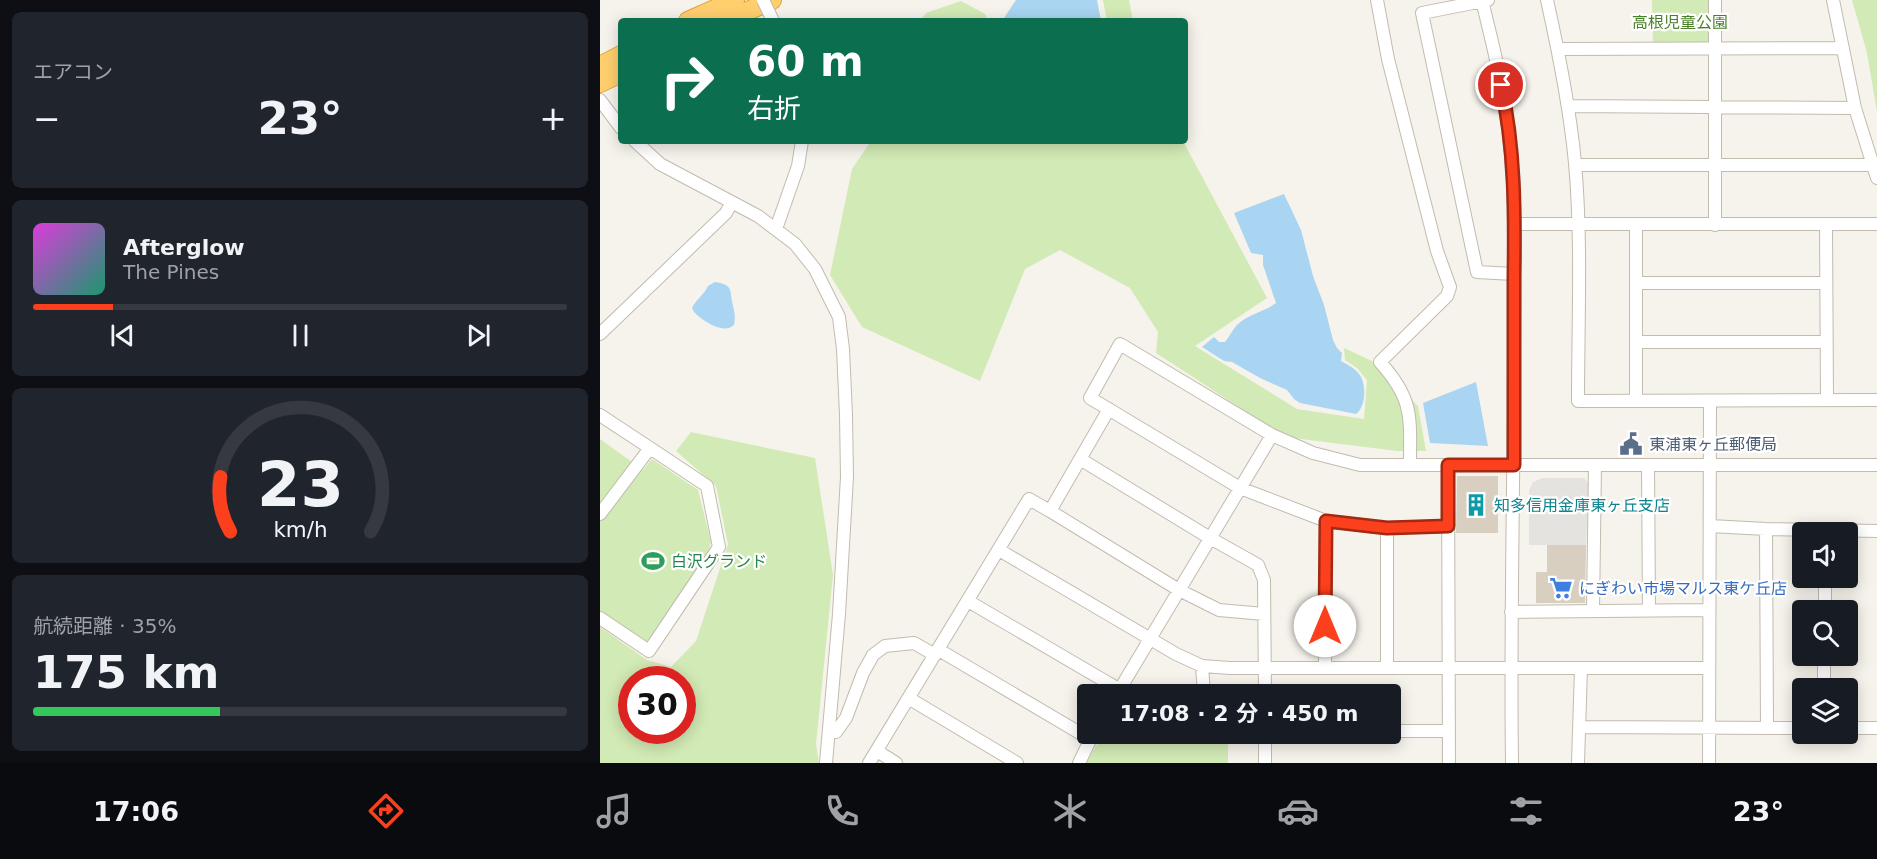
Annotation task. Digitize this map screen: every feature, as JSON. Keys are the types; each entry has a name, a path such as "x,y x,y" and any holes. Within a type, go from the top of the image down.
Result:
{"highway":[{"path":"695,18 735,0"},
{"path":"733,18 772,0"},
{"path":"600,66 618,57"},
{"path":"600,83 618,74"}],"street":[{"path":"763,0 772,18"},
{"path":"1377,0 1394,82 1437,250 1450,287 1447,296 1380,362 1400,387 1408,407 1410,464"},
{"path":"1512,763 1511,612 1515,224 1506,106 1484,0 1422,13 1477,272 1514,274"},
{"path":"1547,0 1568,106 1575,165 1578,224 1578,401 1877,400"},
{"path":"1715,0 1716,225"},
{"path":"1575,165 1715,165 1875,171 1855,108 1833,0"},
{"path":"1558,49 1843,48"},
{"path":"600,100 618,124"},
{"path":"1568,106 1855,108"},
{"path":"638,144 660,164 758,216 795,244 816,269 839,317 843,350 847,477 826,763"},
{"path":"776,229 798,166 802,144"},
{"path":"600,334 726,213 732,202"},
{"path":"1515,224 1877,224"},
{"path":"1636,224 1636,401"},
{"path":"1826,224 1827,400"},
{"path":"1636,283 1826,283"},
{"path":"1636,342 1827,342"},
{"path":"1448,526 1387,528 1326,521 1240,488 1089,398 1120,344 1272,435 1313,453 1360,465 1877,465"},
{"path":"1709,763 1710,401"},
{"path":"1050,511 1109,410"},
{"path":"600,415 707,486 719,547 649,651 600,618"},
{"path":"1126,684 1150,639 1272,435"},
{"path":"600,514 650,448"},
{"path":"1080,459 1258,565 1264,580 1264,684"},
{"path":"1448,465 1449,763"},
{"path":"1593,611 1595,465"},
{"path":"1648,465 1648,610"},
{"path":"869,763 910,699 1029,499 1179,590 1220,610 1264,614"},
{"path":"1325,668 1326,521"},
{"path":"1710,526 1792,530"},
{"path":"1387,528 1387,668"},
{"path":"1766,529 1767,728"},
{"path":"1858,531 1877,531"},
{"path":"999,550 1176,654 1202,666 1230,668 1709,668"},
{"path":"968,601 1106,684"},
{"path":"1511,612 1709,610"},
{"path":"829,732 836,732 840,729 873,655 885,646 914,643 1077,728"},
{"path":"1202,666 1203,684"},
{"path":"1578,763 1581,668"},
{"path":"910,699 1017,763"},
{"path":"1579,727 1792,728"},
{"path":"1858,728 1877,728"},
{"path":"1401,730 1449,731"},
{"path":"1079,763 1088,744"},
{"path":"1265,744 1265,763"},
{"path":"877,751 896,763"}],"green space":[{"path":"1103,0 1129,0 1132,18 1106,18"},
{"name":"高根児童公園","path":"1652,0 1708,0 1710,45 1653,46"},
{"path":"1852,0 1877,0 1877,112 1867,53"},
{"path":"961,1 985,14 987,18 922,18 926,13"},
{"path":"869,144 1185,144 1267,298 1195,346 1297,409 1364,419 1367,380 1357,368 1345,360 1344,348 1372,361 1418,406 1426,451 1397,451 1285,437 1156,353 1158,332 1130,288 1060,250 1025,269 980,381 862,327 830,275 852,169"},
{"path":"691,432 815,458 833,575 816,744 819,763 600,763 600,627 647,660 668,666 618,666 618,744 696,744 696,666 672,666 696,641 728,544 716,486 676,451"},
{"name":"白沢グランド","path":"600,439 643,470 652,459 698,490 711,542 700,579 649,653 600,619"},
{"path":"1097,744 1228,744 1228,763 1086,763"}],"shaded area":[{"path":"1542,478 1584,478 1589,484 1586,545 1529,545 1529,490 1533,482"}],"water":[{"path":"1016,0 1097,0 1100,18 1004,18"},
{"path":"1284,194 1301,230 1333,340 1342,353 1341,361 1352,367 1363,381 1362,406 1356,414 1300,403 1287,390 1232,362 1224,361 1202,347 1214,337 1219,342 1225,342 1241,321 1276,303 1263,265 1263,255 1251,253 1234,213"},
{"path":"715,282 724,284 730,290 735,318 734,325 729,328 713,326 698,316 692,308 708,286"},
{"path":"1476,382 1488,446 1430,443 1423,403"}],"building":[{"name":"知多信用金庫東ヶ丘支店","path":"1457,476 1498,476 1498,533 1456,533"},
{"name":"にぎわい市場マルス東ケ丘店","path":"1547,545 1586,545 1585,603 1536,603 1536,572 1547,572"}],"place":[{"name":"東浦東ヶ丘郵便局","path":"1631,444"},
{"name":"知多信用金庫東ヶ丘支店","path":"1476,505"},
{"name":"白沢グランド","path":"653,561"},
{"name":"にぎわい市場マルス東ケ丘店","path":"1561,588"}],"route":[{"path":"1325,626 1326,521 1387,528 1448,526 1448,465 1514,465 1515,224 1506,106 1501,85"}]}
